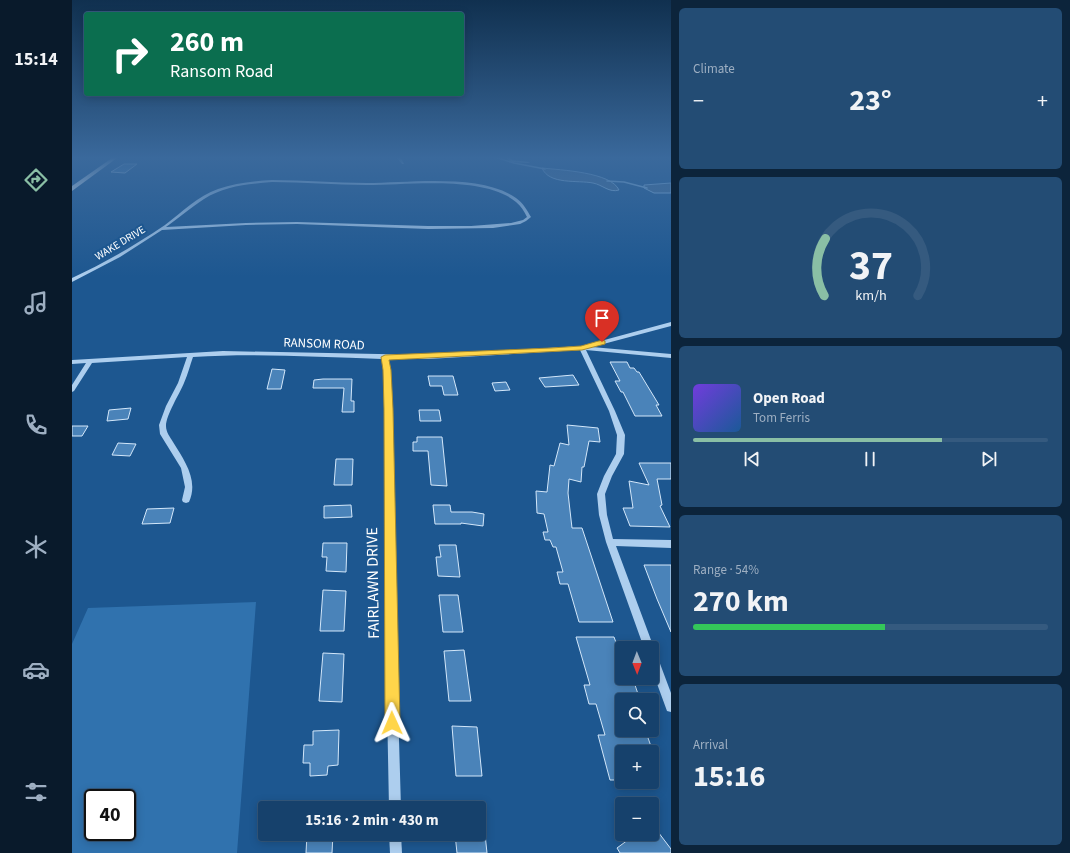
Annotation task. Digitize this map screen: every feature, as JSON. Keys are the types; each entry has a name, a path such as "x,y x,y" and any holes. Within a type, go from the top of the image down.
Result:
{"street":[{"name":"WAKE DRIVE","path":"72,280 118,256 161,230 201,198"},
{"name":"WAKE DRIVE","path":"161,230 296,223 447,228 499,226 516,224 529,217 524,205 514,198"},
{"path":"646,641 610,542 603,515 601,494 608,476 620,454 621,435 612,411 582,348 671,324"},
{"name":"RANSOM ROAD","path":"72,362 191,355 268,353 385,357 442,356 582,348 671,356"},
{"path":"186,500 189,487 185,468 164,434 162,425 169,406 181,383 191,355"},
{"name":"FAIRLAWN DRIVE","path":"385,357 387,370 388,409 394,801"},
{"path":"72,390 90,361"},
{"path":"610,542 671,544"},
{"path":"659,675 671,707"},
{"path":"395,841 396,853"}],"shaded area":[{"path":"256,602 237,853 72,853 72,644 88,608"}],"building":[{"path":"610,362 627,362 630,368 634,368 637,372 639,372 659,405 656,405 662,416 635,416 623,392 621,392 615,381 620,381"},
{"path":"272,369 285,370 281,389 267,389"},
{"path":"573,375 579,385 545,387 539,378"},
{"path":"428,376 453,376 458,395 444,395 442,386 430,386"},
{"path":"352,379 351,401 354,401 354,412 342,412 344,388 313,388 314,380"},
{"path":"506,382 510,390 495,391 492,383"},
{"path":"131,408 128,419 107,421 109,410"},
{"path":"419,410 439,410 441,421 420,421"},
{"path":"567,425 598,428 600,442 589,441 584,467 582,467 581,482 569,479 568,493 572,528 582,528 613,622 579,622 568,584 560,584 557,572 563,572 556,547 553,547 550,540 545,540 543,532 548,532 544,514 537,513 536,491 547,492 550,465 554,466 560,443 569,445"},
{"path":"72,426 88,426 82,436 72,436"},
{"path":"417,437 442,437 447,486 431,485 428,451 413,451 413,442 417,442"},
{"path":"118,443 136,444 130,456 112,455"},
{"path":"336,459 353,459 352,485 334,485"},
{"path":"639,463 671,463 671,479 657,479 662,505 660,506 670,527 630,526 623,508 633,508 629,481 649,485"},
{"path":"351,505 352,517 324,518 324,506"},
{"path":"433,505 450,505 451,512 472,512 484,514 483,526 461,523 435,524"},
{"path":"174,508 170,523 142,524 147,509"},
{"path":"323,543 347,543 346,572 326,571 327,557 322,557"},
{"path":"439,545 456,545 460,577 438,576 436,557 441,557"},
{"path":"644,565 671,565 671,632 657,599"},
{"path":"323,590 346,591 344,631 320,631"},
{"path":"439,595 458,595 463,632 443,632"},
{"path":"576,637 614,637 615,641 615,685 635,685 638,693 615,693 615,737 648,737 651,745 615,745 615,780 610,780 598,735 605,735 596,704 589,704 584,685 590,685"},
{"path":"464,650 471,701 449,701 444,651"},
{"path":"323,653 344,654 342,702 319,701"},
{"path":"452,726 477,727 482,776 456,776"},
{"path":"339,730 338,765 328,766 327,775 310,776 310,763 303,763 304,745 313,745 313,731"},
{"path":"659,833 671,849 671,853 620,853 617,848 626,841 659,841"},
{"path":"307,841 333,841 332,853 306,853"},
{"path":"456,841 486,841 487,853 457,853"}],"route":[{"path":"392,723 388,409 387,370 385,357 428,357 582,348 602,342"}]}
